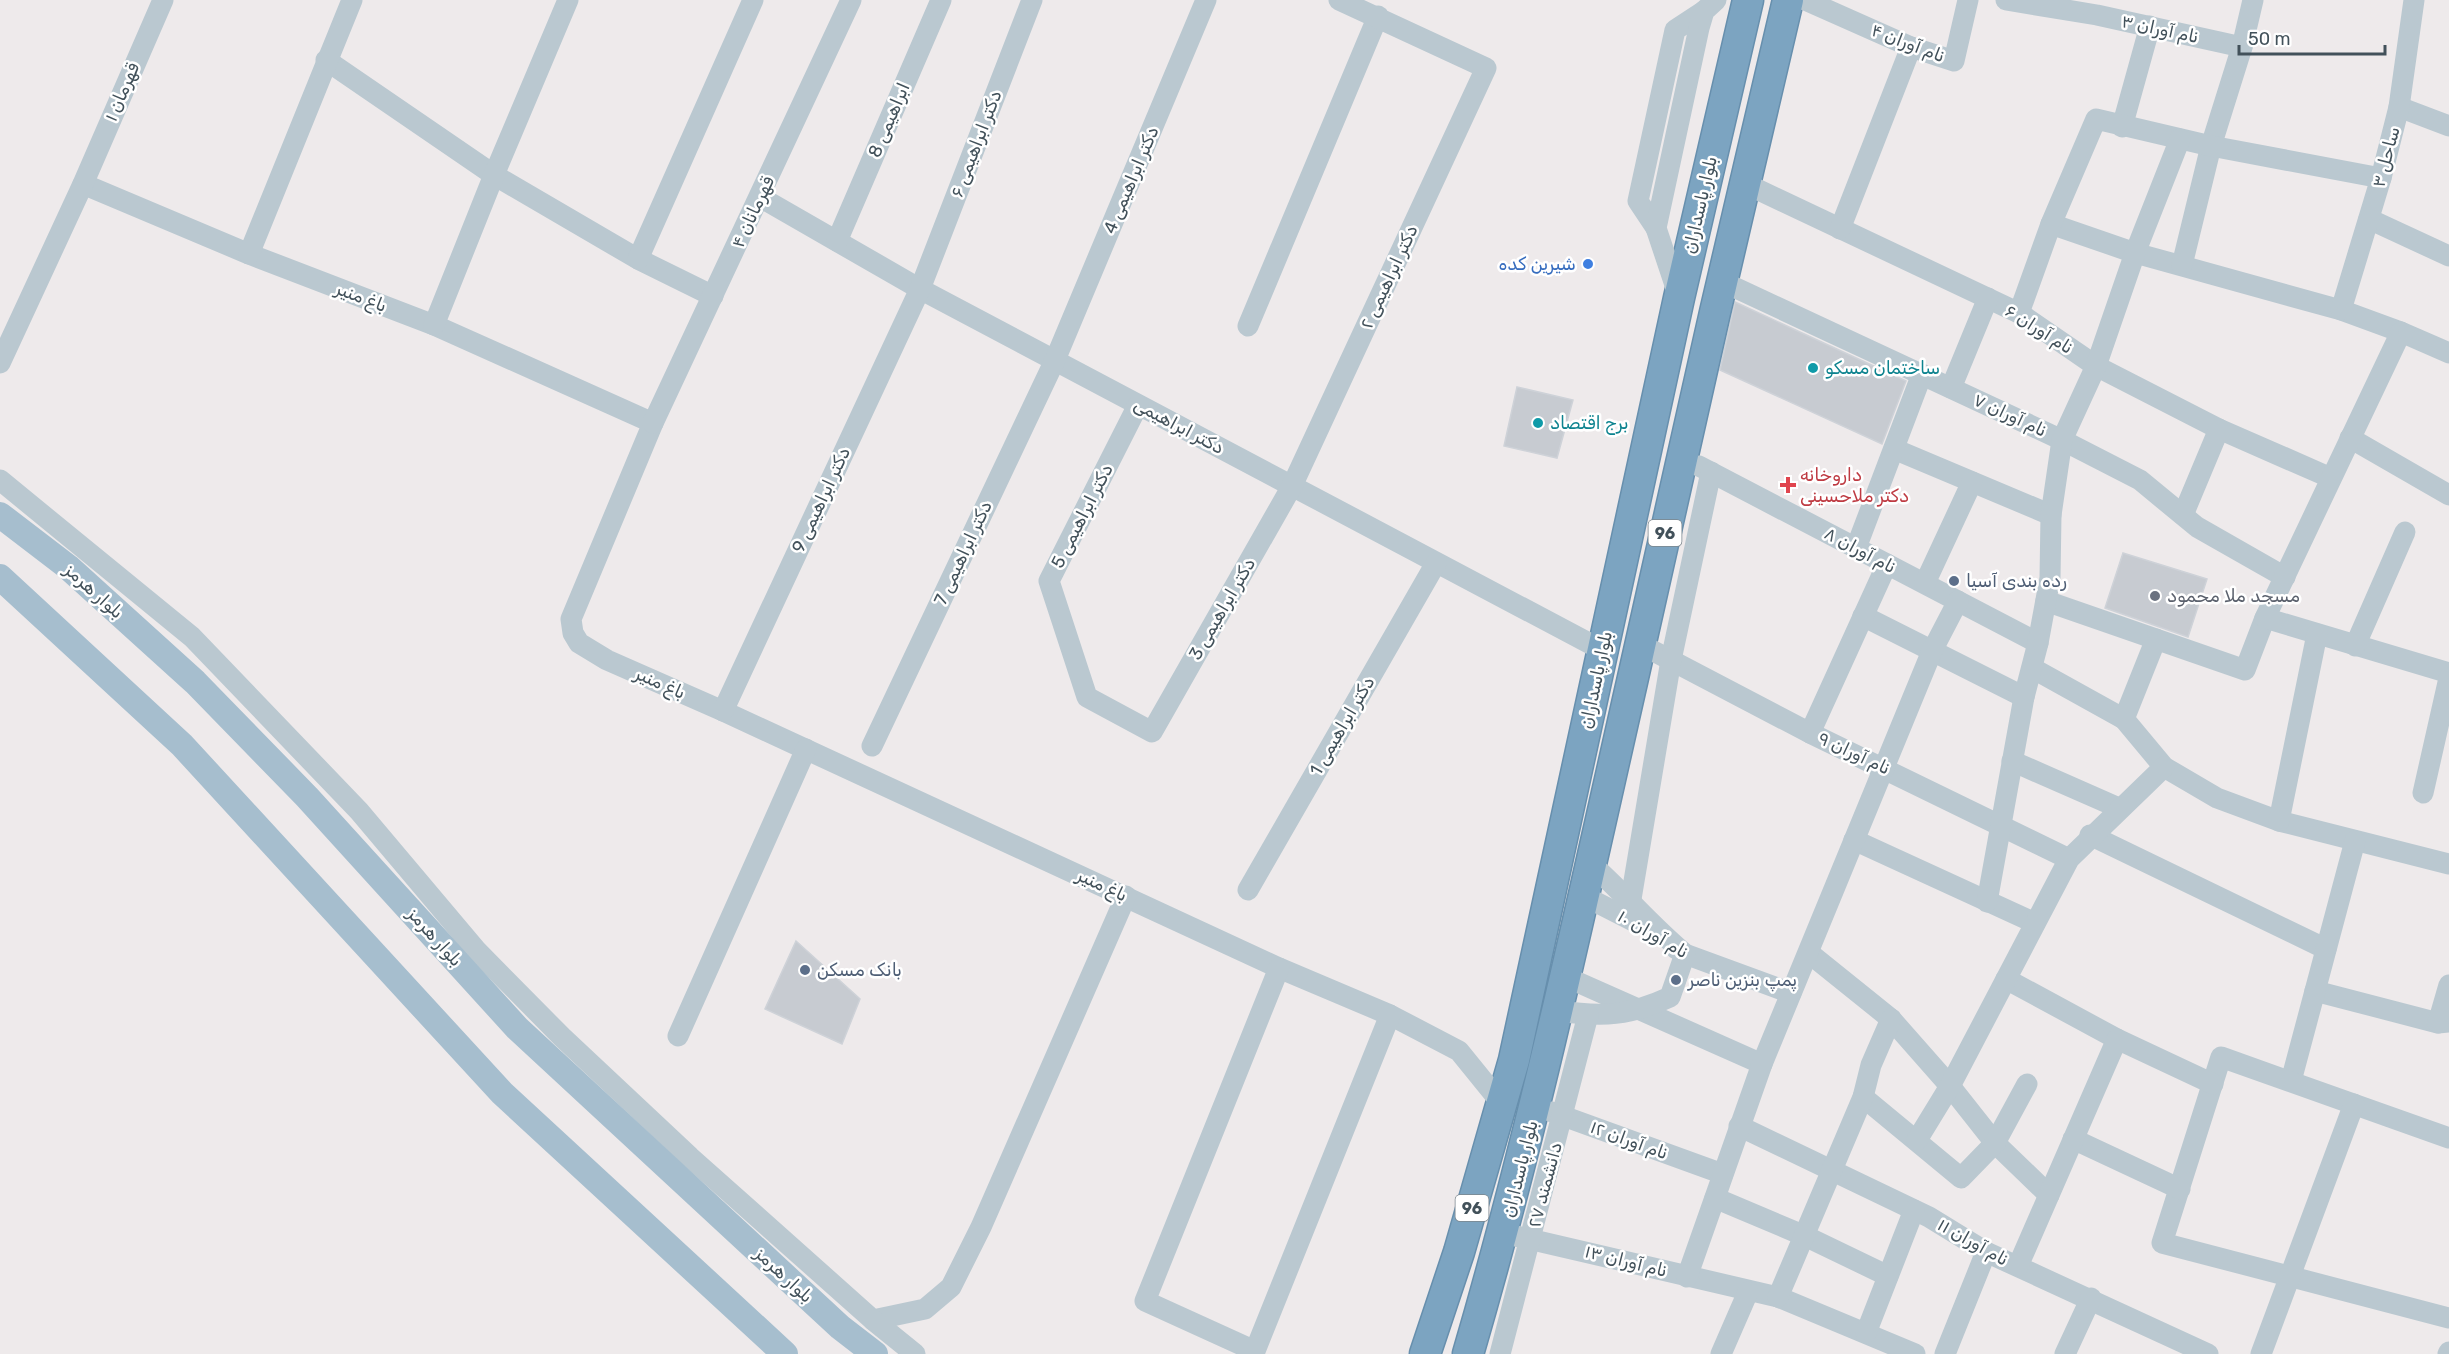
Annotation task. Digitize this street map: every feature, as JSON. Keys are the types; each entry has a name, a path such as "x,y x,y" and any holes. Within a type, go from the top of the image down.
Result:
{"highway":[{"name":"بلوار پاسداران","path":"1425,1354 1459,1252 1502,1104 1540,944 1679,298 1748,0"},
{"name":"بلوار پاسداران","path":"1468,1354 1517,1235 1535,1107 1721,281 1788,0"}],"main road":[{"name":"بلوار هرمز","path":"0,515 68,567 195,682 307,797 517,1028 840,1327 875,1354"},
{"path":"0,577 182,745 502,1093 785,1354"}],"street":[{"name":"قهرمان ۱","path":"0,363 83,184 163,0"},
{"path":"249,254 352,0"},
{"path":"434,325 568,0"},
{"path":"638,259 753,0"},
{"name":"قهرمانان ۴","path":"653,423 851,0"},
{"name":"ابراهیمی 8","path":"837,241 941,0"},
{"name":"دکتر ابراهیمی ۶","path":"920,289 1032,0"},
{"name":"دکتر ابراهیمی 4","path":"1055,360 1206,0"},
{"path":"1248,326 1378,16 1339,0"},
{"name":"نام آوران ۴","path":"1804,0 1911,47 1954,61 1968,0"},
{"name":"نام آوران ۳","path":"2006,0 2098,7 2150,26 2242,47"},
{"path":"2182,265 2211,146 2242,47 2253,0"},
{"name":"ساحل ۳","path":"2341,310 2381,178 2399,107 2414,0"},
{"path":"1679,298 1656,228 1710,6"},
{"name":"دکتر ابراهیمی ۲","path":"1292,486 1486,68 1378,16"},
{"path":"2122,127 2150,26"},
{"path":"1840,229 1911,47"},
{"path":"326,60 494,175 638,259 713,296"},
{"path":"2399,107 2449,126"},
{"path":"2019,313 2051,224 2096,119 2122,127 2211,146 2381,178"},
{"path":"1987,902 2024,697 2038,643 2050,578 2051,515 2062,440 2096,366 2135,253 2180,139"},
{"name":"نام آوران ۶","path":"1744,183 2019,313 2096,366 2219,429 2331,478"},
{"name":"باغ منیر","path":"83,184 249,254 434,325 653,423 571,619 573,633 579,643 607,660 806,749 1279,968 1390,1015 1459,1051 1502,1104"},
{"name":"دکتر ابراهیمی","path":"760,197 920,289 1602,650"},
{"path":"2368,219 2449,256"},
{"path":"2051,224 2135,253 2341,310 2449,353"},
{"name":"نام آوران ۷","path":"1721,281 2062,440 2140,480 2197,527 2285,577"},
{"name":"دکتر ابراهیمی 9","path":"723,711 920,289"},
{"path":"1951,388 1988,298"},
{"path":"2046,601 2245,670 2265,618 2401,332"},
{"name":"دکتر ابراهیمی 7","path":"872,746 1055,360"},
{"path":"1856,548 1922,375"},
{"name":"دکتر ابراهیمی 5","path":"1138,405 1049,581 1087,697 1152,732"},
{"path":"2183,515 2219,429"},
{"path":"2350,438 2449,495"},
{"path":"1894,449 2051,515"},
{"name":"نام آوران ۸","path":"1682,457 2038,643"},
{"path":"1629,909 1671,660 1711,472"},
{"path":"0,480 192,637 359,811 477,951 554,1030 690,1157 873,1320 915,1354"},
{"path":"1924,583 1972,482"},
{"name":"دکتر ابراهیمی 3","path":"1152,732 1292,486"},
{"path":"2355,646 2405,532"},
{"name":"دکتر ابراهیمی 1","path":"1248,890 1436,562"},
{"path":"1810,733 1887,564"},
{"path":"1687,1277 1761,1064 1809,953 1883,766 1932,651 1958,601"},
{"path":"1863,616 2024,697"},
{"path":"2265,618 2449,673"},
{"path":"2279,821 2317,634"},
{"path":"2124,719 2156,639"},
{"name":"نام آوران ۹","path":"1640,644 1810,733 1883,766 2069,859"},
{"path":"2032,668 2124,719 2164,767 2217,798 2279,821 2449,864"},
{"path":"2422,793 2449,678"},
{"path":"678,1036 806,749"},
{"path":"2012,761 2119,808"},
{"path":"1917,1140 1950,1086 2069,859 2090,835 2164,767"},
{"path":"2090,835 2326,949"},
{"path":"1854,840 2035,923"},
{"path":"2291,1081 2355,841"},
{"path":"1591,864 1629,909"},
{"path":"873,1320 925,1309 951,1287 981,1227 1126,896"},
{"name":"نام آوران ۱۰","path":"1584,896 1629,909 1684,954 1791,993"},
{"path":"1809,953 1891,1020 1950,1086 1995,1143 2049,1195"},
{"path":"1558,1011 1613,1016 1642,1009 1670,997 1684,954"},
{"path":"1279,968 1145,1301 1255,1351 1390,1015"},
{"path":"1566,977 1761,1064"},
{"path":"2006,979 2117,1039 2213,1084"},
{"path":"2315,991 2444,1022 2449,985"},
{"name":"دانشمند ۲۷","path":"1500,1354 1517,1235 1563,1116 1588,1015"},
{"path":"1778,1297 1863,1097 1871,1065 1891,1020"},
{"path":"2018,1266 2117,1039"},
{"path":"2449,1138 2222,1057 2162,1243 2449,1318"},
{"path":"1863,1097 1961,1178 1995,1143 2027,1084"},
{"path":"2261,1354 2354,1104"},
{"name":"نام آوران ۱۲","path":"1535,1107 1723,1174"},
{"name":"نام آوران ۱۱","path":"1739,1126 1914,1210 1986,1252 2091,1298 2208,1354"},
{"path":"2073,1139 2180,1189"},
{"path":"1715,1198 1804,1236 1888,1276"},
{"path":"1866,1333 1914,1210"},
{"name":"نام آوران ۱۳","path":"1517,1235 1748,1292 1778,1297 1915,1354"},
{"path":"1945,1354 1986,1252"},
{"path":"1721,1354 1748,1292"},
{"path":"2065,1354 2091,1298"}],"building":[{"name":"ساختمان مسکو","path":"1735,302 1906,381 1882,444 1720,370"},
{"name":"برج اقتصاد","path":"1517,387 1573,400 1557,458 1504,446"},
{"name":"مسجد ملا محمود","path":"2123,553 2207,579 2188,637 2105,608"},
{"name":"بانک مسکن","path":"796,941 860,999 842,1044 765,1009"}],"place":[{"name":"شیرین کده","path":"1588,264"},
{"name":"ساختمان مسکو","path":"1813,368"},
{"name":"برج اقتصاد","path":"1538,423"},
{"name":"داروخانه دکتر ملاحسینی","path":"1788,485"},
{"name":"رده بندی آسیا","path":"1954,581"},
{"name":"مسجد ملا محمود","path":"2155,596"},
{"name":"بانک مسکن","path":"805,970"},
{"name":"پمپ بنزین ناصر","path":"1676,980"}]}
